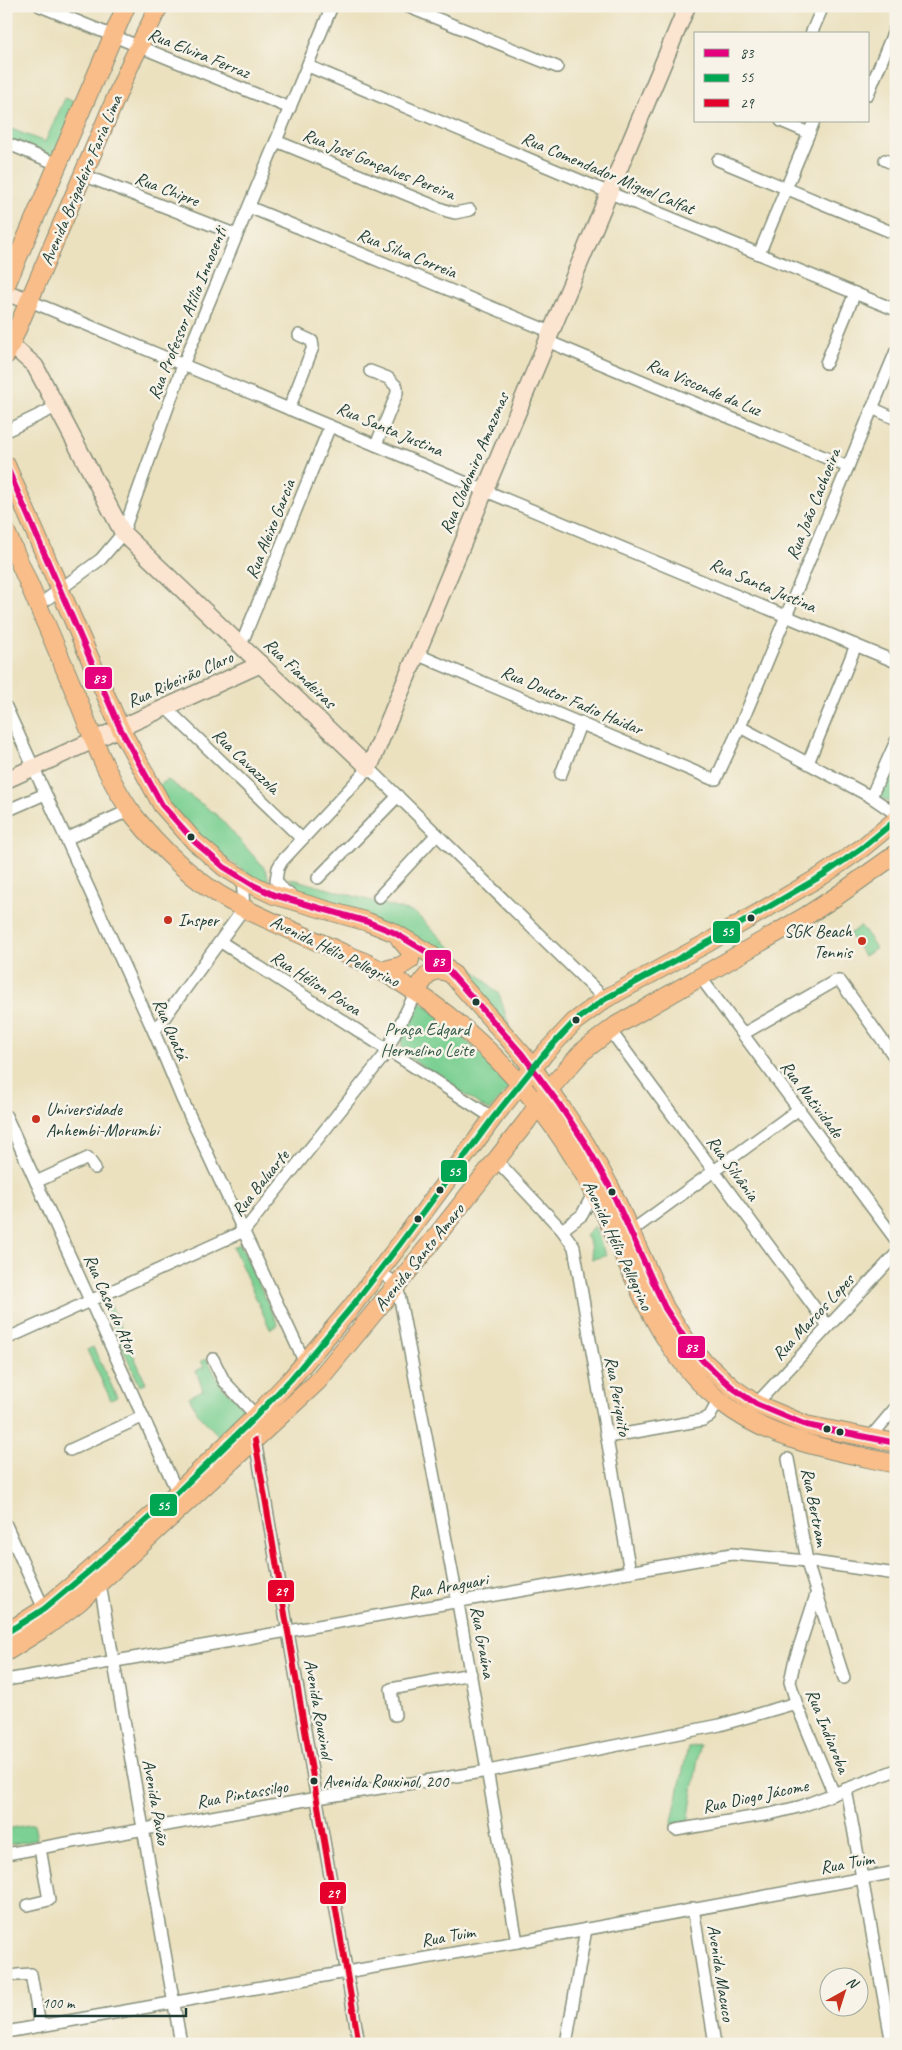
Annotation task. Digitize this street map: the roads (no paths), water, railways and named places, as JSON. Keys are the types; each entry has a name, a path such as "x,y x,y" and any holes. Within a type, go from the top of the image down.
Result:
{"main road":[{"name":"Avenida Brigadeiro Faria Lima","path":"6,285 126,6"},
{"name":"Avenida Brigadeiro Faria Lima","path":"8,349 139,47 159,6"},
{"name":"Avenida Hélio Pellegrino","path":"6,465 120,728 162,805 195,842 224,867 274,894 368,922 394,932 430,954 458,979 533,1069 585,1144 610,1187 665,1308 687,1342 708,1366 733,1388 756,1404 806,1424 896,1444"},
{"name":"Avenida Hélio Pellegrino","path":"6,532 39,605 94,740 130,810 158,842 189,871 228,900 381,971 416,992 478,1041 522,1084 578,1162 613,1230 646,1308 664,1338 676,1356 694,1376 719,1399 754,1422 795,1441 814,1447 896,1464"},
{"name":"Avenida Santo Amaro","path":"180,1499 305,1363 378,1271 493,1118 574,1022 605,999 709,942 823,875 862,848 896,820"},
{"name":"Avenida Santo Amaro","path":"6,1652 61,1617 93,1578 180,1499 254,1440 317,1382 527,1121 548,1090 582,1052 610,1030 822,906 896,854"},
{"path":"381,971 405,965 412,956 409,948 394,932"},
{"path":"416,992 427,976 435,971 444,970 458,979"},
{"name":"Avenida Santo Amaro","path":"6,1633 93,1578"}],"street":[{"name":"Rua Elvira Ferraz","path":"40,6 290,108"},
{"name":"Rua Professor Atílio Innocenti","path":"39,605 101,559 123,533 183,365 332,6"},
{"path":"406,6 557,67"},
{"name":"Rua Clodomiro Amazonas","path":"300,903 277,883 276,875 282,861 369,768 687,6"},
{"path":"813,32 823,6"},
{"path":"870,89 896,26"},
{"name":"Rua Comendador Miguel Calfat","path":"308,66 610,193 896,310"},
{"path":"783,122 809,133"},
{"path":"759,254 814,122"},
{"name":"Rua José Gonçalves Pereira","path":"276,141 447,211 455,213 470,210"},
{"path":"6,143 58,164"},
{"path":"718,160 896,234"},
{"name":"Rua Chipre","path":"83,175 237,235"},
{"name":"Rua Silva Correia","path":"249,207 549,336"},
{"name":"Rua Santa Justina","path":"6,293 30,301 896,662"},
{"path":"826,363 855,294"},
{"path":"289,409 313,347 312,341 299,335"},
{"name":"Rua Visconde da Luz","path":"549,336 848,467"},
{"name":"Rua Fiandeiras","path":"8,349 24,355 35,366 58,406 123,533 262,664 605,999"},
{"name":"Rua João Cachoeira","path":"714,779 718,776 740,726 896,351"},
{"path":"370,371 388,378 397,387 397,393 376,445"},
{"path":"6,430 58,406"},
{"path":"872,408 896,419"},
{"name":"Rua Aleixo Garcia","path":"242,645 330,426"},
{"path":"808,762 856,645"},
{"name":"Rua Doutor Fadio Haidar","path":"416,654 714,779"},
{"name":"Rua Ribeirão Claro","path":"6,780 262,664"},
{"name":"Rua Cavazzola","path":"166,707 302,839"},
{"name":"Rua Quatá","path":"6,708 154,1032 182,1099 305,1363"},
{"path":"561,774 581,722"},
{"path":"740,726 808,762 896,814"},
{"path":"871,798 896,741"},
{"path":"7,815 45,794"},
{"path":"318,878 398,796"},
{"path":"66,839 130,810"},
{"path":"379,897 437,834"},
{"path":"154,1032 244,908 242,878"},
{"name":"Rua Hélion Póvoa","path":"221,942 493,1118"},
{"name":"Rua Natividade","path":"701,978 896,1240"},
{"path":"743,1034 835,982 840,981 896,1059"},
{"name":"Rua Baluarte","path":"6,1339 244,1231 387,1050 416,992"},
{"name":"Rua Silvânia","path":"610,1030 828,1326"},
{"path":"630,1232 798,1109"},
{"name":"Rua Casa do Ator","path":"6,1116 180,1499"},
{"path":"36,1182 88,1158 95,1168"},
{"name":"Rua Periquito","path":"496,1160 562,1230 572,1242 576,1254 630,1572"},
{"path":"562,1230 582,1215 594,1192"},
{"name":"Rua Marcos Lopes","path":"756,1404 896,1254"},
{"path":"378,1271 397,1284"},
{"name":"Rua Graúna","path":"397,1284 458,1603 518,1942"},
{"path":"213,1359 224,1381 256,1416"},
{"path":"607,1437 703,1420 710,1416 719,1399"},
{"path":"870,1438 896,1407"},
{"path":"70,1450 142,1417"},
{"name":"Avenida Rouxinol","path":"254,1440 359,2044"},
{"name":"Rua Bertram","path":"788,1458 807,1561 816,1595 844,1678"},
{"path":"6,1525 44,1609"},
{"name":"Rua Araguari","path":"6,1680 732,1554 807,1561 893,1574"},
{"path":"893,1574 896,1584"},
{"name":"Avenida Pavão","path":"93,1578 114,1662 181,2044"},
{"name":"Rua Indiaroba","path":"816,1595 790,1682 796,1703 834,1794"},
{"path":"395,1715 391,1689 471,1674"},
{"name":"Rua Pintassilgo","path":"6,1854 317,1798 488,1771 720,1725 796,1703"},
{"name":"Rua Diogo Jácome","path":"676,1830 770,1814 802,1806 896,1770"},
{"path":"846,1789 892,2044"},
{"path":"28,1905 49,1900 40,1848"},
{"name":"Rua Tuim","path":"6,2032 518,1942 693,1908 896,1872"},
{"name":"Avenida Macuco","path":"693,1908 715,2044"},
{"path":"566,2044 586,1929"},
{"path":"17,1975 31,1974 40,2026"}],"place":[{"name":"Insper","path":"168,920"},
{"name":"SGK Beach Tennis","path":"862,941"},
{"name":"Universidade Anhembi-Morumbi","path":"36,1119"},
{"name":"Avenida Rouxinol, 200","path":"314,1781"}],"park label":[{"name":"Praça Edgard Hermelino Leite","path":"427,1039"}]}
